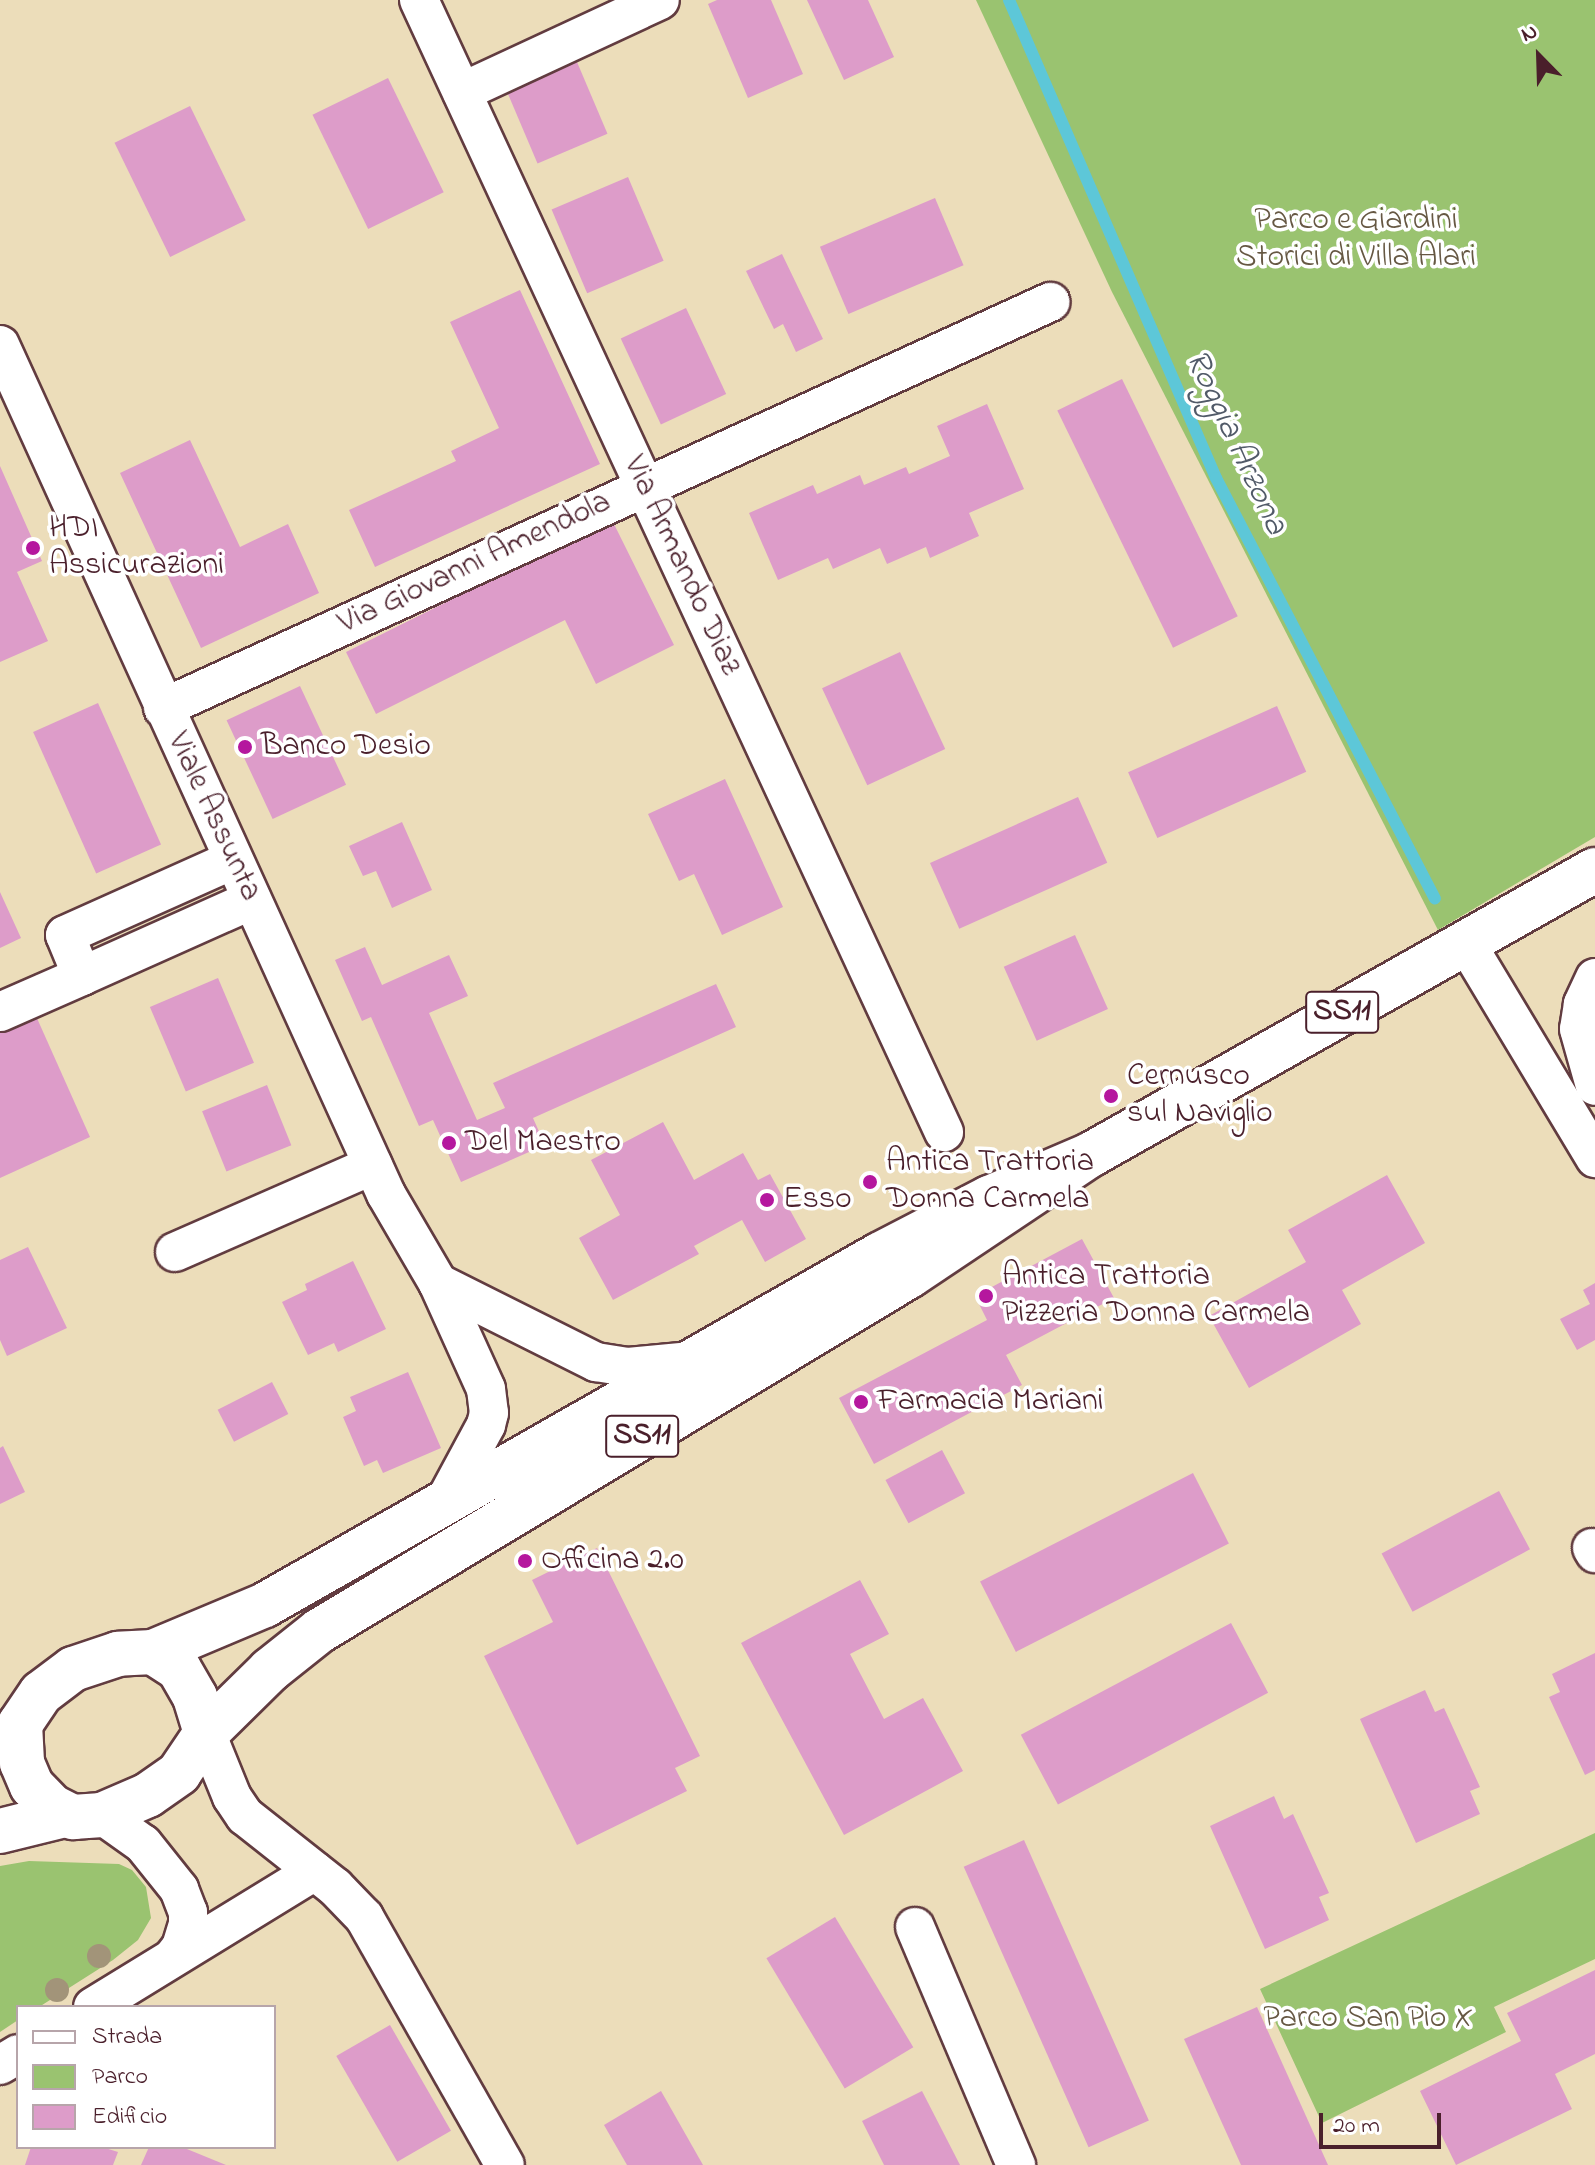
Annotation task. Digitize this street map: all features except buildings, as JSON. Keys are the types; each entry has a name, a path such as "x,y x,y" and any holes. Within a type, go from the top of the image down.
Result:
{"main road":[{"name":"SS11","path":"0,1831 83,1815 148,1795 179,1773 206,1733 270,1670 319,1631 909,1276 1090,1155 1595,870"},
{"name":"SS11","path":"83,1815 41,1796 26,1776 10,1733 41,1693 73,1669 101,1657 153,1652 265,1605 935,1225 1090,1155"},
{"path":"153,1652 171,1662 188,1682 206,1733"}],"street":[{"name":"Via Armando Diaz","path":"419,0 944,1132"},
{"path":"462,92 660,0"},
{"name":"Via Giovanni Amendola","path":"163,708 1050,302"},
{"name":"Viale Assunta","path":"0,345 373,1165 404,1229 438,1283 489,1401 480,1439 444,1503"},
{"path":"82,976 65,935 233,860"},
{"path":"0,1012 252,900"},
{"path":"1466,943 1595,1158"},
{"path":"1595,978 1583,1004 1579,1029 1595,1086"},
{"path":"175,1252 373,1165"},
{"path":"438,1283 596,1362 628,1367 695,1360"},
{"path":"206,1733 232,1797 245,1816 315,1871 364,1917 505,2165"},
{"path":"83,1815 143,1844 179,1889 188,1912 188,1924 181,1947 174,1956"},
{"path":"96,2005 315,1871"},
{"path":"915,1927 1016,2165"}],"green space":[{"name":"Parco e Giardini Storici di Villa Alari","path":"976,0 1595,0 1595,837 1438,930 1112,292"},
{"name":"Parco San Pio X","path":"1595,1833 1595,1959 1494,2007 1506,2032 1322,2123 1260,1989"},
{"path":"29,1861 119,1864 132,1870 146,1887 151,1918 138,1940 113,1960 42,2005 16,2005 16,2021 0,2032 0,1866"}],"waterway":[{"name":"Roggia Arzona","path":"1009,0 1216,478 1435,898"}],"place":[{"name":"HDI Assicurazioni","path":"33,548"},
{"name":"Banco Desio","path":"245,747"},
{"name":"Cernusco sul Naviglio","path":"1111,1096"},
{"name":"Del Maestro","path":"449,1143"},
{"name":"Antica Trattoria Donna Carmela","path":"870,1182"},
{"name":"Esso","path":"767,1200"},
{"name":"Antica Trattoria Pizzeria Donna Carmela","path":"986,1296"},
{"name":"Farmacia Mariani","path":"861,1402"},
{"name":"Officina 2.0","path":"525,1561"}]}
